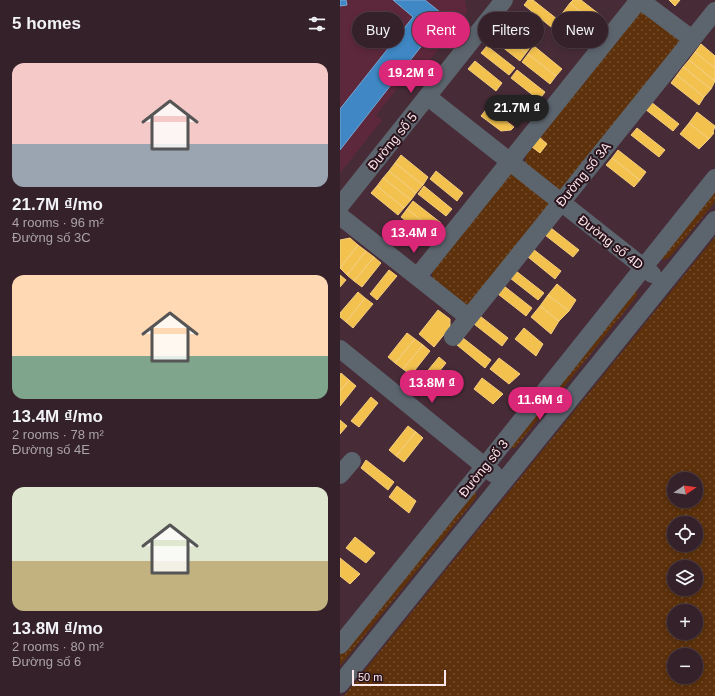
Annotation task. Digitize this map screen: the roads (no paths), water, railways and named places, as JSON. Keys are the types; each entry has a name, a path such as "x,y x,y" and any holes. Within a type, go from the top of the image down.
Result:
{"street":[{"path":"418,276 640,0 692,40"},
{"name":"Đường số 5","path":"340,206 428,97 496,3"},
{"name":"Đường số 3A","path":"453,337 715,11"},
{"name":"Đường số 4D","path":"428,97 663,283"},
{"name":"Đường số 3","path":"340,645 715,178"},
{"path":"340,216 418,276 468,317"},
{"name":"Đường số 3","path":"340,684 715,220"},
{"path":"340,349 504,482"},
{"path":"340,475 352,461"}]}
